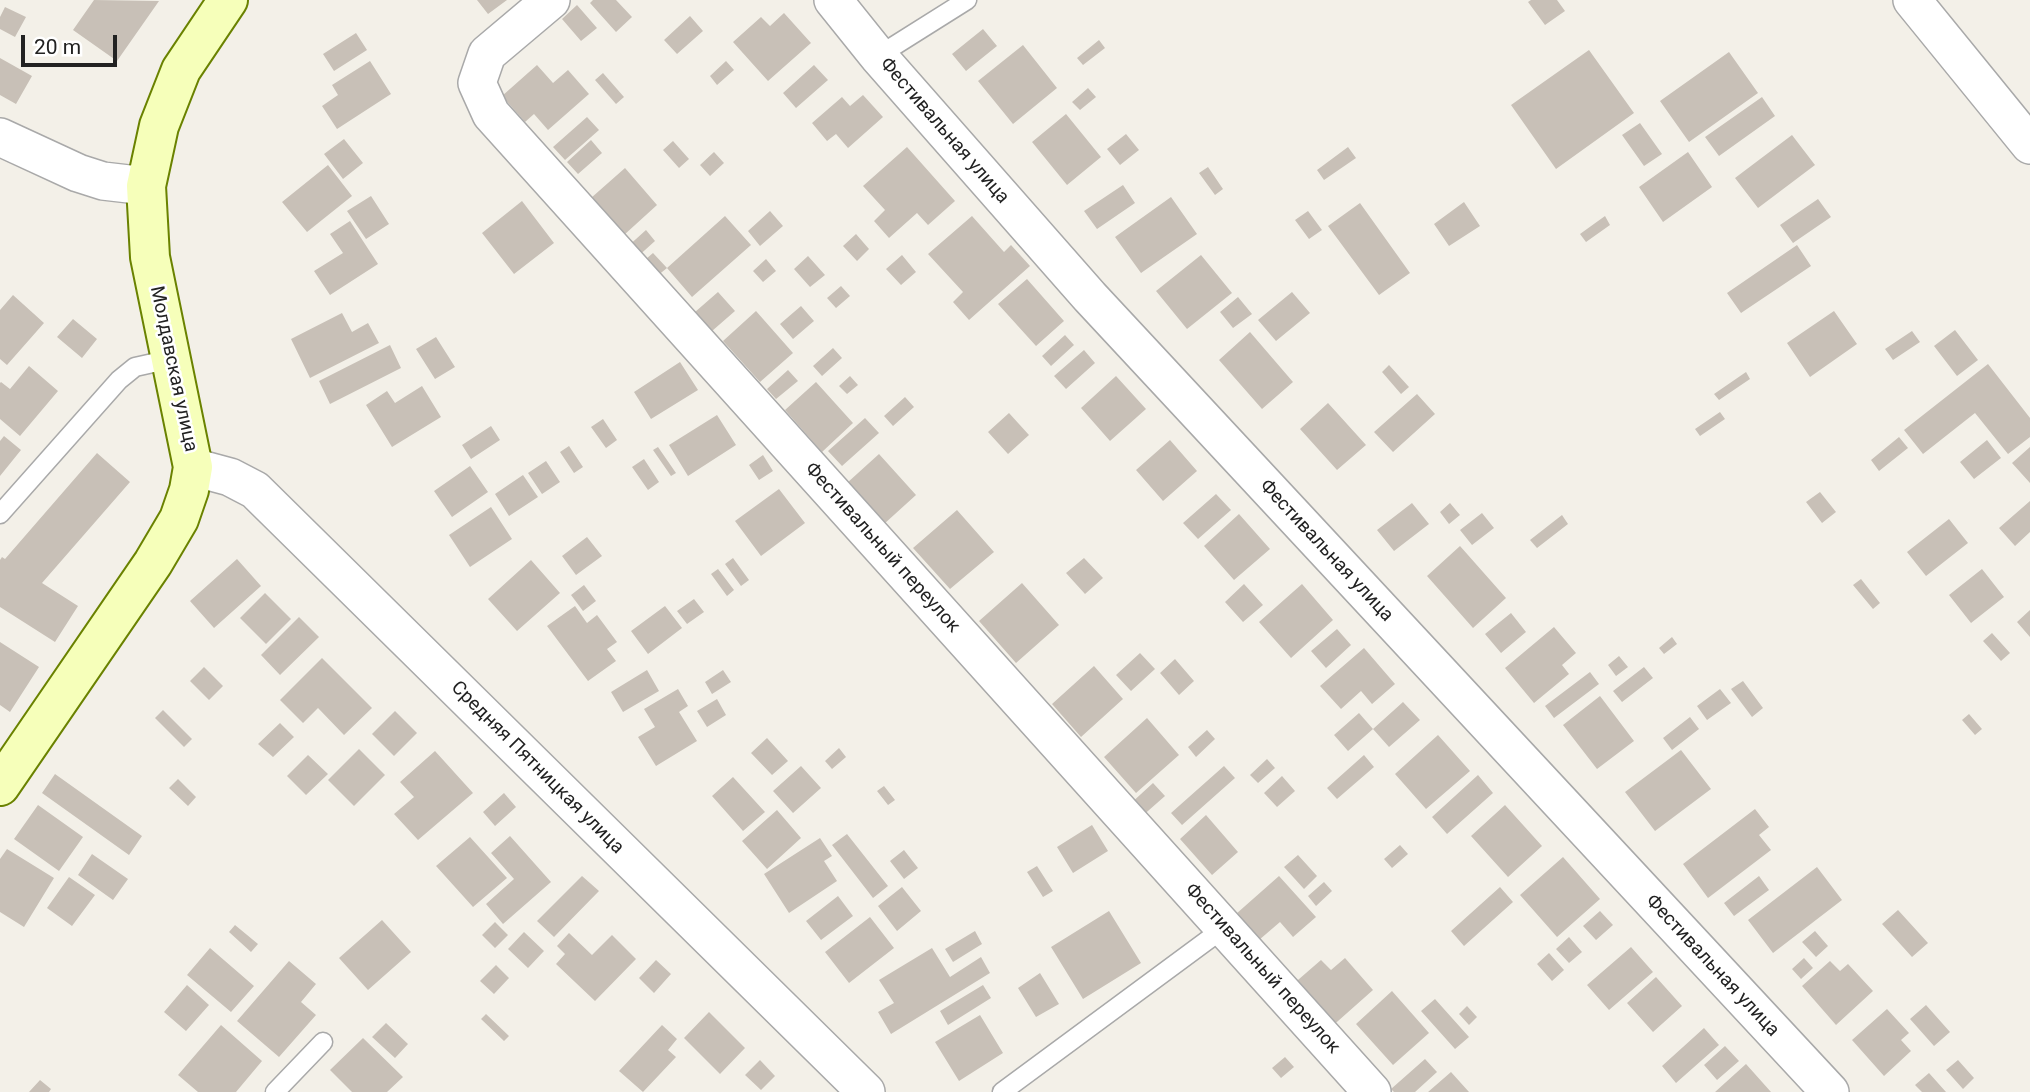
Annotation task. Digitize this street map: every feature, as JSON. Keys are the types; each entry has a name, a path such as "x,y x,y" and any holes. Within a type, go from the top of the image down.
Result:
{"street":[{"name":"Молдавская улица","path":"0,786 153,563 178,519 189,490 193,467 150,257 146,186 159,126 181,70 228,0"},
{"name":"Фестивальный переулок","path":"551,0 487,54 477,83 492,114 1373,1092"},
{"name":"Фестивальная улица","path":"833,0 878,57 1090,297 1830,1092"},
{"path":"1912,0 2030,145"},
{"path":"0,136 78,173 103,181 146,186"},
{"name":"Средняя Пятницкая улица","path":"193,467 230,477 255,490 866,1092"}],"lane":[{"path":"878,57 967,0"},
{"path":"0,514 119,380 135,367 171,359"},
{"path":"1002,1092 1224,928"},
{"path":"275,1092 323,1042"}],"building":[{"path":"94,0 159,1 117,61 73,30"},
{"path":"477,0 507,0 488,14"},
{"path":"593,0 616,0 632,17 616,32 590,3"},
{"path":"1557,0 1565,11 1545,25 1528,2"},
{"path":"577,5 597,28 581,41 562,19"},
{"path":"5,7 26,17 15,37 0,29 0,17"},
{"path":"784,13 811,43 768,81 733,42 761,17 770,26"},
{"path":"690,16 703,31 677,54 664,40"},
{"path":"983,29 997,46 966,71 952,54"},
{"path":"356,33 367,50 334,71 323,54"},
{"path":"1099,40 1105,48 1083,65 1077,58"},
{"path":"1023,45 1057,88 1013,124 978,81"},
{"path":"1589,50 1634,113 1556,169 1511,105"},
{"path":"1729,52 1758,93 1689,142 1660,101"},
{"path":"0,58 32,76 16,104 0,95"},
{"path":"370,61 391,94 337,129 322,106 338,95 332,85"},
{"path":"726,61 734,70 717,85 710,76"},
{"path":"537,65 553,83 568,70 589,94 548,130 534,114 525,122 502,96"},
{"path":"814,65 828,80 796,108 783,93"},
{"path":"603,73 624,97 616,104 595,80"},
{"path":"1088,88 1096,97 1080,110 1072,102"},
{"path":"863,95 883,117 848,148 836,134 827,141 812,123 842,97 850,106"},
{"path":"1762,97 1775,116 1719,156 1705,137"},
{"path":"1066,114 1101,157 1067,185 1032,142"},
{"path":"587,117 599,130 565,160 553,147"},
{"path":"1640,123 1662,154 1644,166 1622,135"},
{"path":"1126,134 1139,150 1120,165 1107,149"},
{"path":"1792,135 1815,165 1758,208 1735,178"},
{"path":"344,139 363,163 343,179 324,154"},
{"path":"591,140 602,153 578,174 567,162"},
{"path":"673,141 689,159 679,168 663,150"},
{"path":"907,147 955,201 928,225 917,213 889,238 874,221 885,210 863,186"},
{"path":"1348,147 1356,158 1324,180 1317,170"},
{"path":"714,152 724,163 710,176 700,165"},
{"path":"1688,152 1712,187 1663,222 1639,187"},
{"path":"328,165 352,196 307,232 282,202"},
{"path":"1208,167 1223,189 1215,195 1199,173"},
{"path":"625,168 657,205 624,235 591,198"},
{"path":"1123,185 1135,203 1097,229 1084,211"},
{"path":"371,196 389,224 366,239 347,211"},
{"path":"1171,197 1197,234 1141,273 1115,237"},
{"path":"1818,199 1831,217 1793,243 1780,225"},
{"path":"522,201 554,243 514,274 482,233"},
{"path":"1464,202 1480,226 1449,246 1434,224"},
{"path":"1360,203 1410,273 1379,295 1328,226"},
{"path":"770,211 783,226 760,246 748,231"},
{"path":"1308,211 1322,230 1309,239 1295,220"},
{"path":"725,216 751,245 692,297 667,268"},
{"path":"972,216 1004,252 1011,245 1030,266 969,320 953,302 963,292 928,254"},
{"path":"1605,216 1610,225 1586,242 1580,234"},
{"path":"350,221 378,264 330,295 314,271 343,253 330,234"},
{"path":"646,230 655,241 635,259 626,248"},
{"path":"856,234 869,249 857,261 843,246"},
{"path":"1797,245 1811,266 1741,313 1727,293"},
{"path":"653,253 667,268 652,280 639,265"},
{"path":"902,255 916,272 901,285 886,269"},
{"path":"1201,255 1232,293 1187,329 1156,291"},
{"path":"808,256 825,275 810,287 794,269"},
{"path":"766,259 776,271 763,282 753,271"},
{"path":"1027,279 1064,321 1036,346 998,304"},
{"path":"841,286 850,296 836,308 827,298"},
{"path":"718,292 735,311 704,338 687,319"},
{"path":"1292,292 1310,313 1276,341 1258,320"},
{"path":"13,295 44,323 7,365 0,359 0,310"},
{"path":"1238,297 1252,314 1233,328 1220,312"},
{"path":"801,306 814,321 793,339 780,324"},
{"path":"756,311 793,353 760,382 723,341"},
{"path":"1834,311 1857,344 1810,377 1787,343"},
{"path":"342,313 352,332 368,323 379,343 310,378 291,339"},
{"path":"73,319 97,339 82,358 57,337"},
{"path":"1955,330 1978,360 1957,376 1934,346"},
{"path":"1912,331 1920,342 1893,360 1885,349"},
{"path":"1250,332 1293,382 1262,409 1219,360"},
{"path":"1065,335 1074,345 1051,366 1042,356"},
{"path":"436,337 455,367 435,379 416,349"},
{"path":"390,345 401,368 330,404 319,381"},
{"path":"833,348 842,358 822,376 813,366"},
{"path":"1084,350 1095,363 1066,389 1054,376"},
{"path":"680,362 698,390 651,419 634,392"},
{"path":"1988,364 2030,418 2030,437 2008,454 1975,413 1923,454 1904,430"},
{"path":"1389,365 1409,387 1401,394 1382,372"},
{"path":"29,366 58,391 20,436 0,419 0,383 10,389"},
{"path":"788,370 798,381 776,399 767,389"},
{"path":"1746,372 1750,379 1719,400 1714,394"},
{"path":"850,376 858,385 847,394 839,386"},
{"path":"1116,376 1146,409 1110,441 1081,408"},
{"path":"816,382 853,423 822,452 785,410"},
{"path":"422,386 441,417 392,447 366,405 387,391 395,403"},
{"path":"1417,394 1435,414 1393,452 1374,432"},
{"path":"905,397 914,407 893,426 884,416"},
{"path":"1328,403 1366,445 1337,470 1300,429"},
{"path":"1720,412 1725,419 1700,436 1695,429"},
{"path":"1009,413 1029,435 1008,454 988,432"},
{"path":"717,415 736,445 688,476 669,445"},
{"path":"865,418 879,433 842,466 828,451"},
{"path":"603,419 617,440 606,448 591,427"},
{"path":"491,426 500,440 471,459 462,445"},
{"path":"4,436 21,450 0,476 0,441"},
{"path":"1899,437 1908,448 1879,471 1871,460"},
{"path":"1170,440 1197,471 1163,501 1136,470"},
{"path":"1987,440 2001,458 1974,479 1960,462"},
{"path":"569,446 583,467 574,473 560,452"},
{"path":"658,447 676,473 671,476 653,450"},
{"path":"2030,447 2030,483 2012,463"},
{"path":"97,453 130,482 42,583 78,606 55,642 0,607 0,560 2,557 5,559"},
{"path":"879,454 916,495 884,524 847,483"},
{"path":"763,455 773,471 759,480 749,465"},
{"path":"644,459 659,482 648,490 632,467"},
{"path":"546,461 560,482 542,494 528,473"},
{"path":"470,466 488,492 452,517 434,491"},
{"path":"523,475 538,497 509,516 495,494"},
{"path":"779,489 805,523 761,556 735,521"},
{"path":"1820,492 1836,512 1822,523 1806,502"},
{"path":"1216,494 1231,510 1198,539 1183,523"},
{"path":"2030,501 2030,532 2015,546 1999,528"},
{"path":"1412,503 1429,524 1394,551 1377,530"},
{"path":"1450,503 1460,515 1449,524 1440,512"},
{"path":"491,507 512,539 470,567 449,535"},
{"path":"957,510 994,552 950,589 913,548"},
{"path":"1482,513 1494,528 1472,545 1460,530"},
{"path":"1239,514 1270,549 1234,580 1204,546"},
{"path":"1562,515 1568,524 1537,548 1530,540"},
{"path":"1949,519 1968,543 1926,576 1907,552"},
{"path":"587,537 602,556 576,575 562,556"},
{"path":"1460,546 1506,598 1473,628 1427,576"},
{"path":"733,558 749,580 741,586 725,564"},
{"path":"1084,558 1103,578 1085,594 1066,573"},
{"path":"237,559 261,586 214,628 190,601"},
{"path":"531,560 560,593 517,631 488,599"},
{"path":"718,569 734,590 727,596 711,574"},
{"path":"1982,569 2004,597 1971,623 1949,595"},
{"path":"1861,579 1880,603 1873,609 1853,585"},
{"path":"1022,583 1059,625 1016,663 979,621"},
{"path":"1244,584 1263,605 1243,622 1225,602"},
{"path":"1302,584 1333,620 1291,658 1259,622"},
{"path":"584,585 596,601 583,611 571,595"},
{"path":"265,593 291,619 266,644 240,618"},
{"path":"694,599 704,612 687,624 677,611"},
{"path":"575,606 587,623 597,615 617,642 607,649 616,661 588,681 547,626"},
{"path":"665,606 682,628 648,654 631,631"},
{"path":"2030,610 2030,637 2017,622"},
{"path":"1511,613 1526,632 1501,653 1485,634"},
{"path":"299,617 319,637 280,675 261,655"},
{"path":"1554,627 1576,653 1562,665 1569,674 1534,703 1505,668"},
{"path":"1337,629 1351,645 1326,668 1311,651"},
{"path":"1992,633 2010,653 2001,661 1983,641"},
{"path":"1672,637 1677,644 1664,654 1659,648"},
{"path":"0,642 39,667 10,712 0,705"},
{"path":"1364,648 1395,684 1372,704 1361,691 1341,709 1320,686"},
{"path":"1140,653 1155,669 1131,691 1116,675"},
{"path":"1619,656 1628,667 1616,676 1608,665"},
{"path":"322,658 372,708 344,735 318,708 303,723 280,700"},
{"path":"1175,659 1194,681 1179,695 1160,673"},
{"path":"1094,666 1123,699 1081,737 1052,704"},
{"path":"204,667 223,686 209,700 190,681"},
{"path":"1644,667 1653,678 1622,702 1613,691"},
{"path":"647,670 659,691 623,712 611,692"},
{"path":"723,670 731,682 712,694 705,682"},
{"path":"1590,672 1599,684 1554,718 1545,706"},
{"path":"1743,681 1763,708 1752,717 1731,689"},
{"path":"678,689 688,706 679,712 697,741 656,766 638,737 655,727 644,709"},
{"path":"1720,689 1731,703 1707,720 1697,706"},
{"path":"1600,696 1634,741 1597,769 1563,725"},
{"path":"717,699 726,715 707,727 697,711"},
{"path":"1403,702 1420,720 1389,747 1373,729"},
{"path":"163,710 192,739 184,747 155,718"},
{"path":"395,711 417,733 394,756 372,734"},
{"path":"1359,713 1373,729 1348,751 1334,735"},
{"path":"1969,714 1982,729 1975,735 1962,720"},
{"path":"1690,717 1699,729 1672,750 1663,738"},
{"path":"1147,718 1179,755 1136,793 1104,757"},
{"path":"280,723 294,737 273,757 258,744"},
{"path":"1207,730 1215,739 1196,757 1188,747"},
{"path":"1438,735 1470,771 1426,809 1395,774"},
{"path":"767,738 788,761 772,775 751,753"},
{"path":"839,748 846,757 832,769 825,761"},
{"path":"359,749 385,775 354,806 328,780"},
{"path":"1681,750 1711,789 1655,831 1625,792"},
{"path":"435,751 473,793 418,840 394,814 414,797 400,782"},
{"path":"308,755 328,774 306,795 287,776"},
{"path":"1364,755 1374,767 1337,799 1327,788"},
{"path":"1267,759 1275,768 1258,783 1250,775"},
{"path":"801,766 821,788 793,813 773,791"},
{"path":"1224,766 1235,778 1182,825 1171,813"},
{"path":"55,774 142,836 129,855 42,793"},
{"path":"1478,775 1493,793 1447,834 1432,817"},
{"path":"1282,776 1295,791 1277,807 1264,793"},
{"path":"733,777 765,812 743,831 712,796"},
{"path":"178,779 196,797 188,806 169,788"},
{"path":"1153,783 1165,796 1140,818 1129,805"},
{"path":"884,786 895,800 888,805 877,791"},
{"path":"504,793 516,807 495,826 483,812"},
{"path":"38,805 83,837 59,871 14,839"},
{"path":"1505,805 1542,846 1508,877 1471,836"},
{"path":"1755,809 1769,827 1759,835 1771,850 1708,898 1683,864"},
{"path":"777,810 801,838 767,869 742,841"},
{"path":"1206,815 1238,852 1212,875 1180,839"},
{"path":"1092,825 1108,851 1073,873 1057,847"},
{"path":"847,834 888,886 873,898 832,845"},
{"path":"510,836 551,882 503,924 486,904 514,879 491,853"},
{"path":"470,837 507,878 473,907 436,866"},
{"path":"820,838 832,856 824,861 837,881 789,913 764,874"},
{"path":"1400,845 1408,854 1392,868 1384,859"},
{"path":"7,849 54,878 24,927 0,912 0,859"},
{"path":"904,850 918,868 904,879 890,861"},
{"path":"92,854 128,879 113,900 78,875"},
{"path":"1298,855 1317,876 1304,889 1284,867"},
{"path":"1563,857 1600,899 1557,937 1520,895"},
{"path":"1037,866 1053,891 1043,897 1027,872"},
{"path":"1817,867 1842,900 1773,953 1748,920"},
{"path":"582,876 599,891 554,937 537,921"},
{"path":"1279,876 1316,917 1293,937 1280,922 1259,940 1236,914"},
{"path":"1759,876 1769,890 1734,916 1724,903"},
{"path":"69,877 95,895 72,926 47,908"},
{"path":"1324,882 1332,891 1316,906 1308,896"},
{"path":"902,887 921,911 897,931 878,906"},
{"path":"1500,887 1513,902 1464,946 1451,931"},
{"path":"838,896 853,916 821,940 806,921"},
{"path":"1898,910 1928,943 1912,957 1882,924"},
{"path":"1109,911 1141,963 1083,999 1051,947"},
{"path":"1600,911 1613,925 1596,940 1583,926"},
{"path":"870,917 894,948 849,983 825,952"},
{"path":"382,920 411,952 368,990 339,958"},
{"path":"495,922 508,935 495,948 482,935"},
{"path":"235,925 258,944 251,952 229,932"},
{"path":"975,931 982,944 953,962 945,949"},
{"path":"1815,931 1828,946 1816,957 1802,942"},
{"path":"524,932 544,951 528,968 508,949"},
{"path":"569,933 592,955 612,935 636,959 595,1001 556,964 565,954 557,946"},
{"path":"1569,937 1582,952 1569,963 1556,949"},
{"path":"1631,947 1653,972 1609,1010 1587,985"},
{"path":"210,948 254,986 231,1012 187,975"},
{"path":"932,948 950,977 981,957 990,973 891,1034 878,1012 894,1003 879,980"},
{"path":"1549,953 1564,970 1552,981 1537,964"},
{"path":"1345,958 1373,990 1329,1029 1291,986 1321,960 1331,970"},
{"path":"1804,958 1813,968 1801,979 1792,969"},
{"path":"656,960 671,974 654,993 639,978"},
{"path":"289,961 316,984 301,1002 316,1015 279,1057 237,1021"},
{"path":"1830,961 1840,971 1848,964 1873,991 1836,1025 1802,986"},
{"path":"496,965 509,978 494,994 480,981"},
{"path":"1040,973 1059,1004 1036,1017 1018,988"},
{"path":"1656,977 1682,1006 1653,1032 1627,1003"},
{"path":"187,985 209,1005 186,1031 164,1012"},
{"path":"983,985 991,998 948,1025 940,1011"},
{"path":"1392,991 1429,1033 1393,1065 1356,1024"},
{"path":"1435,999 1469,1037 1455,1049 1421,1011"},
{"path":"1926,1005 1950,1032 1934,1046 1910,1019"},
{"path":"1467,1006 1477,1017 1469,1025 1459,1014"},
{"path":"1887,1009 1909,1033 1901,1040 1911,1051 1884,1076 1852,1040"},
{"path":"709,1012 745,1048 720,1074 684,1038"},
{"path":"486,1014 509,1036 504,1041 481,1019"},
{"path":"980,1015 1003,1053 959,1081 935,1042"},
{"path":"386,1023 408,1044 395,1058 372,1037"},
{"path":"221,1025 262,1061 236,1092 198,1092 178,1075"},
{"path":"662,1025 677,1039 668,1050 676,1057 643,1092 619,1071"},
{"path":"1704,1028 1719,1045 1676,1083 1662,1066"},
{"path":"363,1038 403,1077 387,1092 352,1092 330,1070"},
{"path":"1725,1046 1739,1061 1717,1080 1704,1065"},
{"path":"1285,1057 1294,1067 1281,1078 1272,1068"},
{"path":"1425,1059 1437,1072 1415,1092 1394,1092 1391,1089"},
{"path":"760,1060 775,1076 761,1090 745,1075"},
{"path":"1958,1060 1974,1078 1963,1089 1946,1070"},
{"path":"1746,1064 1771,1092 1715,1092"},
{"path":"1451,1072 1469,1092 1428,1092"},
{"path":"1929,1073 1946,1092 1922,1092 1915,1085"},
{"path":"40,1080 51,1089 49,1092 29,1092"}]}
